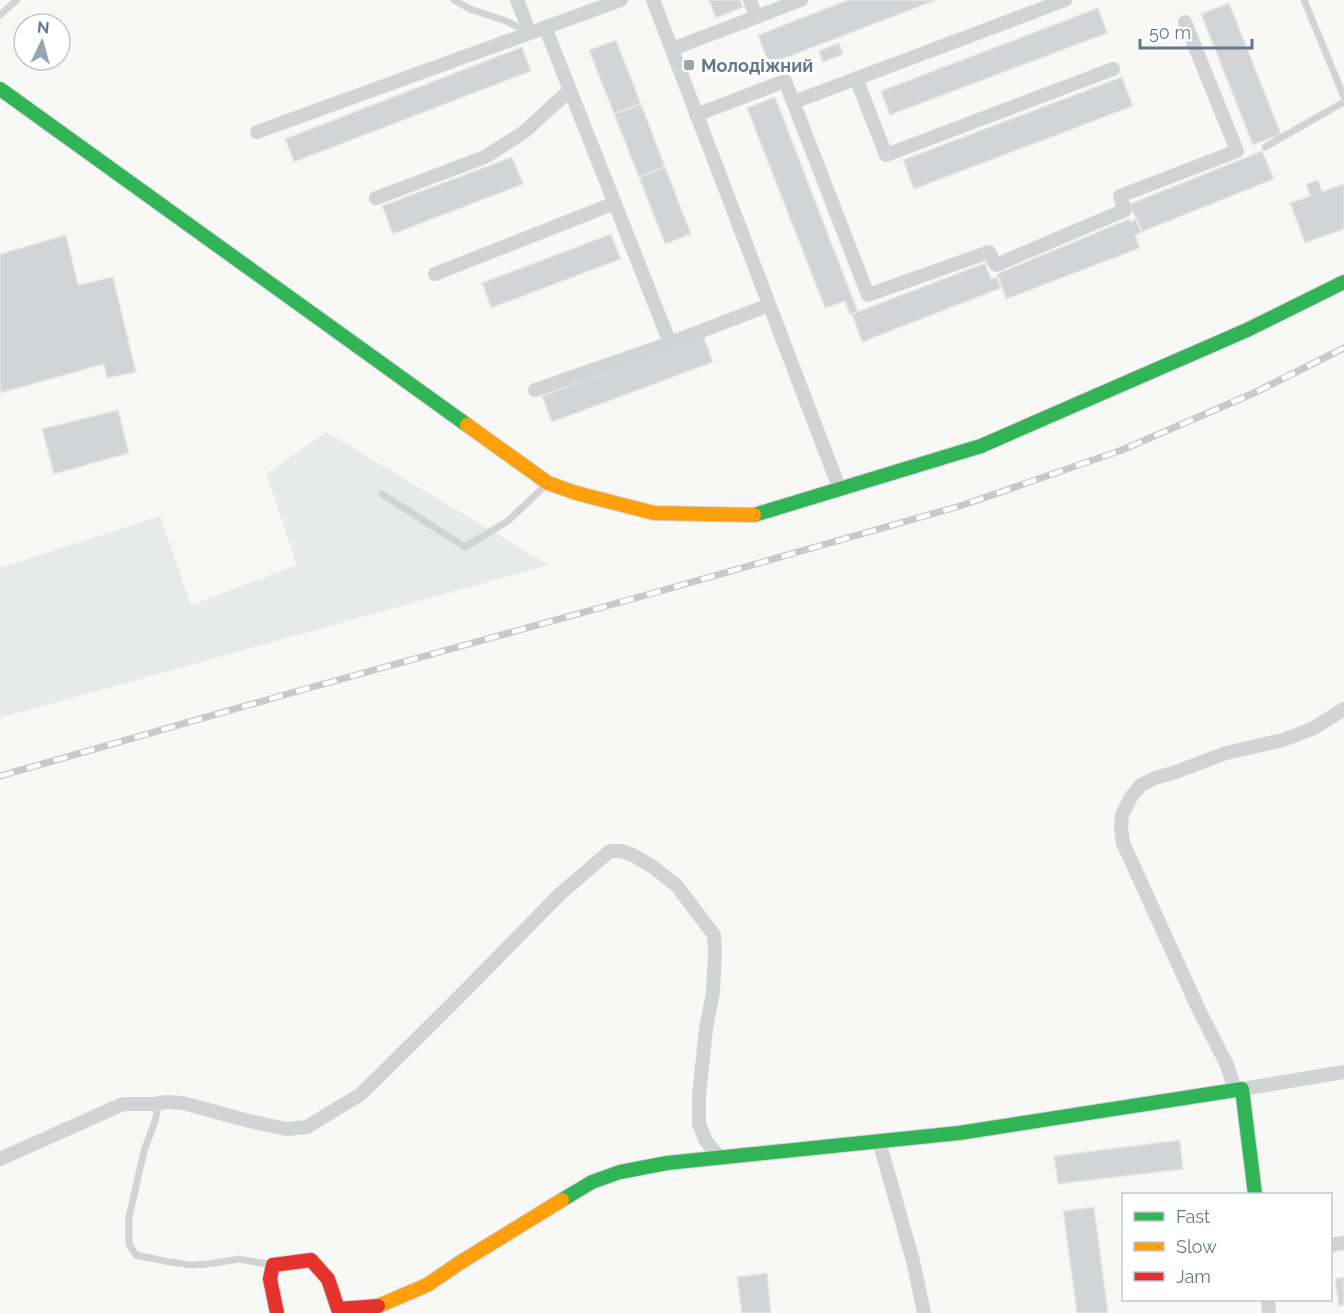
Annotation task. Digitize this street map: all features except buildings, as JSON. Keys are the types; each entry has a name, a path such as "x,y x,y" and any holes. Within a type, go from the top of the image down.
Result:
{"street":[{"path":"518,0 530,33"},
{"path":"257,132 621,0"},
{"path":"653,0 840,490"},
{"path":"750,0 756,17"},
{"path":"672,49 801,0"},
{"path":"794,102 1065,0"},
{"path":"696,115 785,81 868,295 989,252 996,265 1125,210 1120,196 1236,151 1185,22"},
{"path":"545,27 670,343"},
{"path":"856,78 886,155 1113,69"},
{"path":"0,89 548,483 576,493 654,513 752,516 981,446 1247,330 1344,282"},
{"path":"376,198 485,157 524,132 570,90"},
{"path":"435,274 615,203"},
{"path":"536,390 769,305"},
{"path":"1255,1193 1238,1089 1199,1010 1123,843 1122,815 1131,797 1141,785 1155,777 1176,772 1226,753 1283,740 1314,728 1344,709"},
{"path":"0,1159 123,1104 141,1105 166,1101 183,1103 287,1129 307,1127 361,1094 560,894 610,851 621,850 653,867 677,886 714,935 713,992 706,1029 699,1095 699,1124 706,1141 720,1158"},
{"path":"277,1313 270,1279 273,1265 311,1260 328,1279 338,1309 378,1306 427,1285 591,1182 620,1172 667,1163 959,1133 1344,1072"},
{"path":"879,1141 913,1262 924,1313"}],"lane":[{"path":"0,15 16,0"},
{"path":"454,0 470,9 506,21 530,33"},
{"path":"1304,0 1344,97"},
{"path":"1265,147 1344,102"},
{"path":"382,494 465,548 508,521 548,483"},
{"path":"159,1103 144,1151 129,1217 129,1244 136,1255 191,1265 239,1259 273,1265"}],"shaded area":[{"path":"326,432 549,565 0,718 0,568 160,516 191,605 297,565 266,474"}],"railway":[{"path":"0,776 960,506 1122,450 1254,393 1344,348"}],"traffic: fast":[{"path":"0,89 467,425"},
{"path":"754,515 981,446 1247,330 1344,282"},
{"path":"562,1200 592,1182 620,1172 667,1163 959,1133 1242,1089 1255,1193"}],"traffic: slow":[{"path":"467,425 548,483 576,493 654,513 754,515"},
{"path":"378,1306 427,1285 562,1200"}],"traffic: jam":[{"path":"277,1313 270,1279 273,1265 311,1260 328,1279 338,1309 378,1306"}],"place":[{"name":"Молодіжний","path":"689,65"}]}
